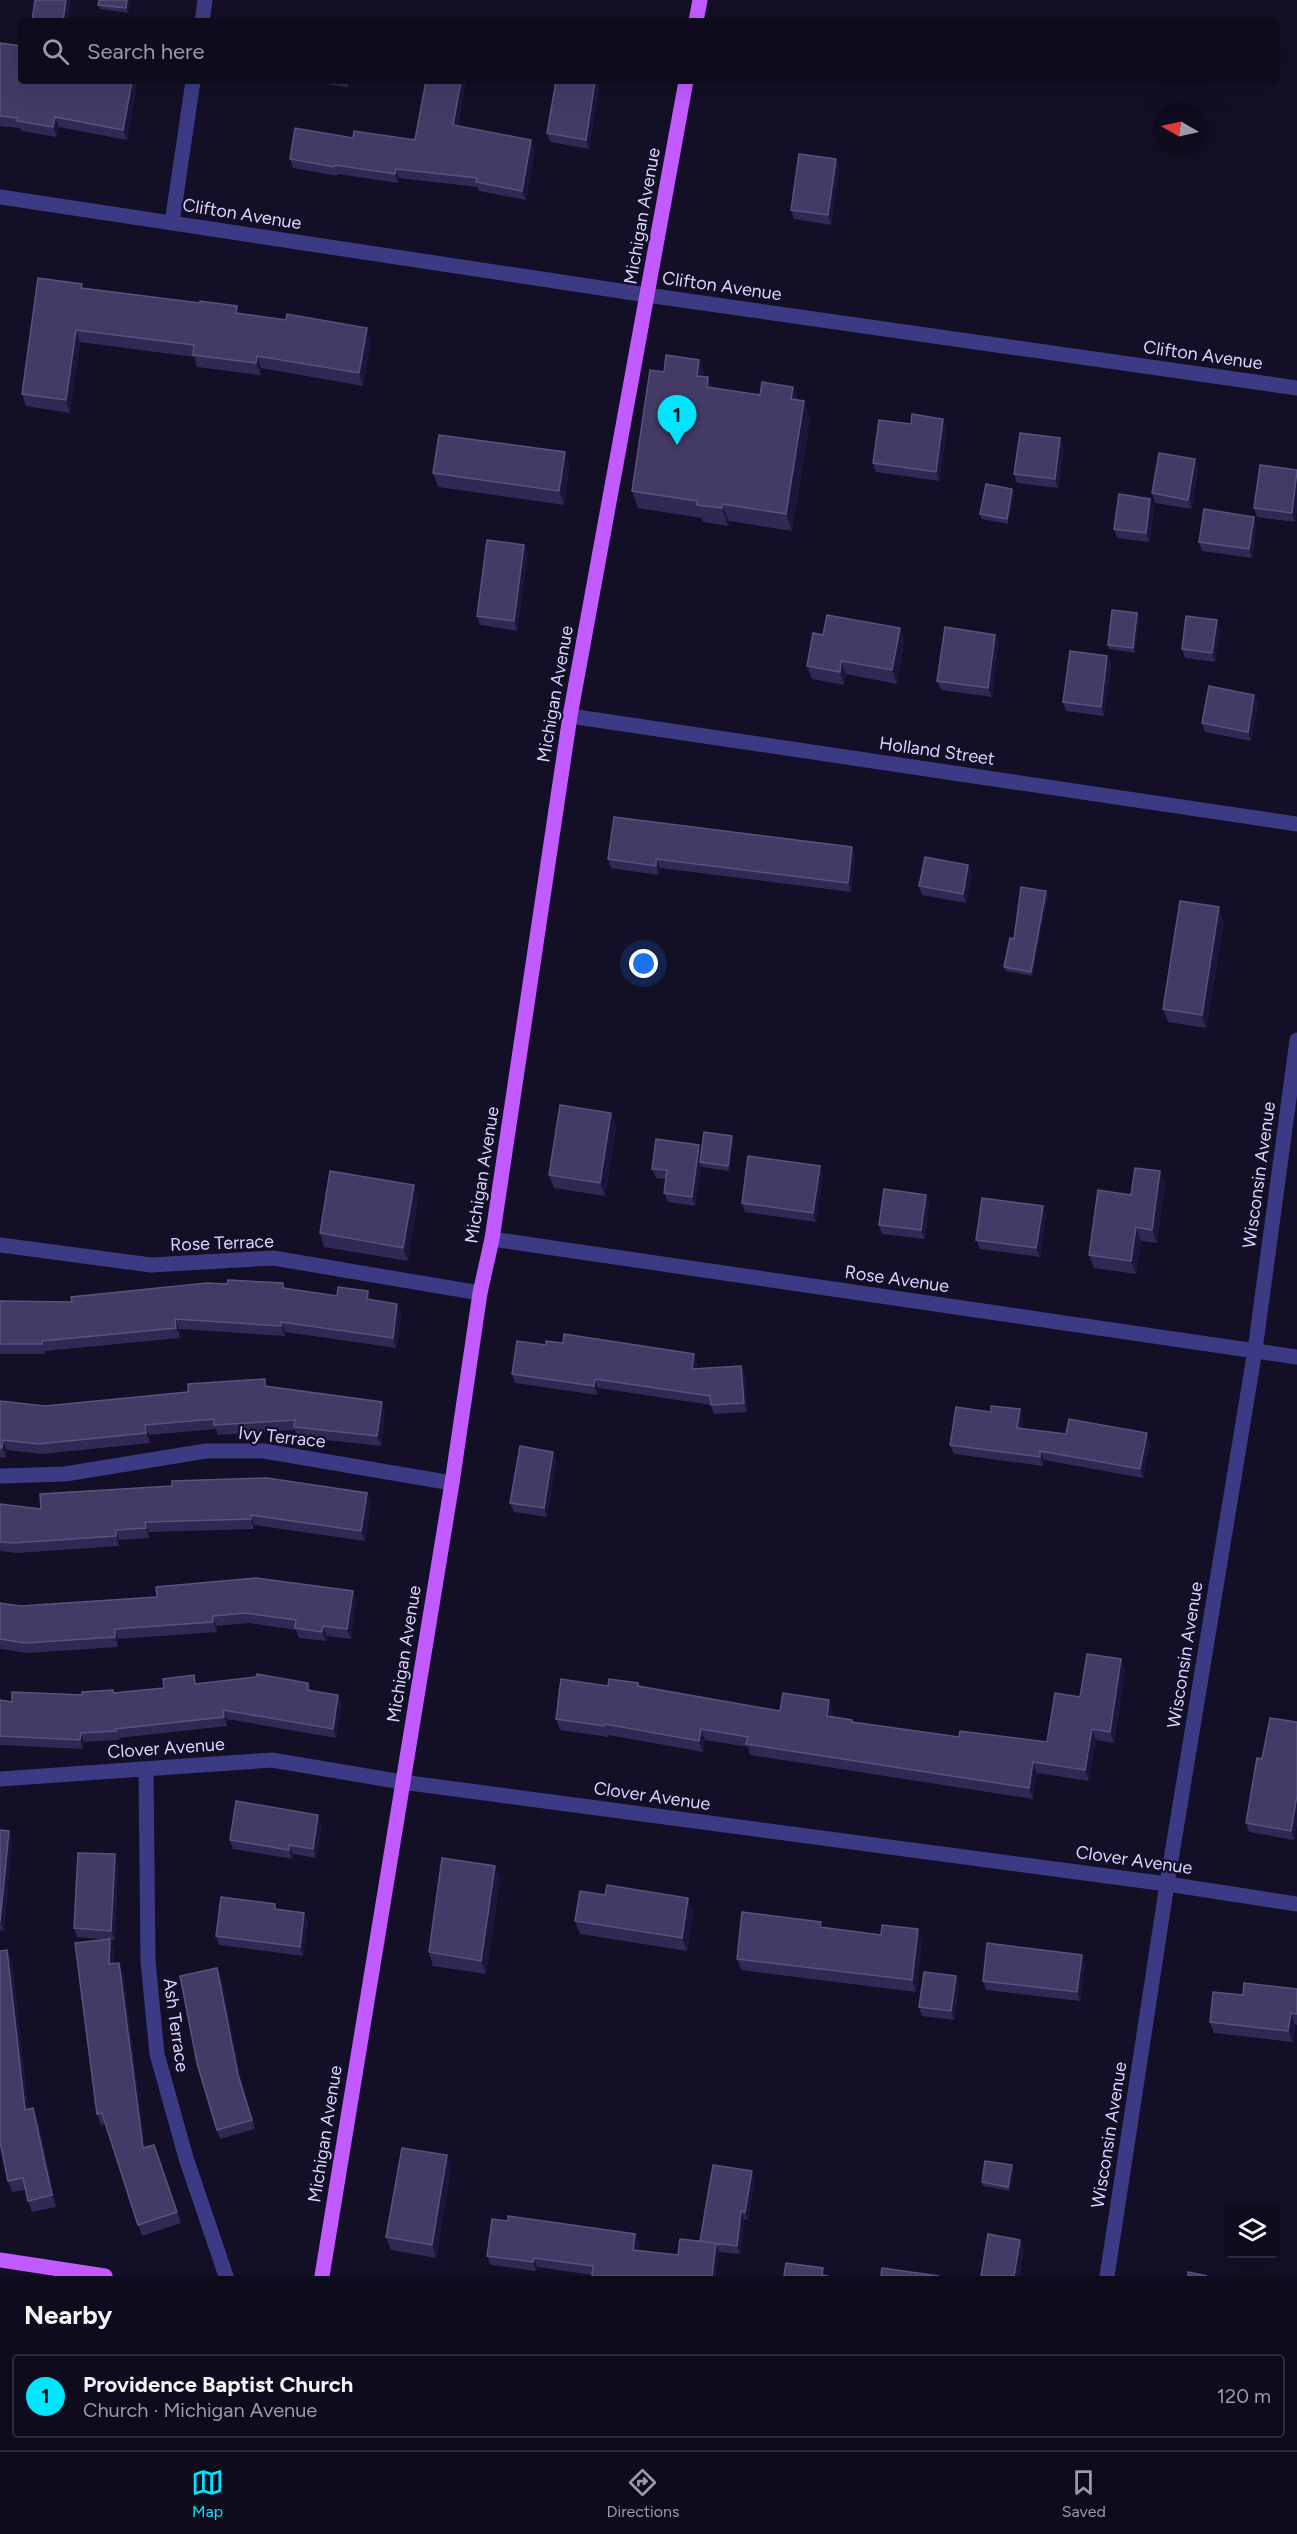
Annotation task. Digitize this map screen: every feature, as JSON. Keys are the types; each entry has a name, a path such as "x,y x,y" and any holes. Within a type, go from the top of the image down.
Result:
{"main road":[{"path":"697,18 700,0"},
{"name":"Michigan Avenue","path":"322,2276 452,1483 480,1293 492,1239 570,716 685,84"},
{"path":"0,2260 105,2276"}],"street":[{"path":"202,18 205,0"},
{"path":"172,223 193,84"},
{"name":"Clifton Avenue","path":"0,197 648,295 1297,388"},
{"name":"Holland Street","path":"570,716 1297,824"},
{"name":"Wisconsin Avenue","path":"1107,2276 1167,1884 1255,1350 1297,1040"},
{"name":"Rose Avenue","path":"492,1239 1297,1357"},
{"name":"Rose Terrace","path":"0,1245 151,1265 273,1258 480,1293"},
{"name":"Ivy Terrace","path":"0,1476 65,1474 206,1450 264,1451 452,1483"},
{"name":"Clover Avenue","path":"0,1779 272,1760 402,1782 1167,1884 1297,1904"},
{"name":"Ash Terrace","path":"146,1769 148,1961 157,2054 186,2158 226,2276"}],"building":[{"path":"35,0 66,0 63,18 32,18"},
{"path":"99,0 127,0 126,8 98,5"},
{"path":"0,43 18,46 18,84 131,84 123,130 55,117 53,127 0,116"},
{"path":"425,84 460,84 453,125 531,140 522,191 476,182 477,178 396,169 395,174 290,159 295,128 353,138 354,131 415,140"},
{"path":"555,84 595,84 586,140 547,133"},
{"path":"799,154 836,159 828,215 791,210"},
{"path":"38,278 82,284 81,288 237,306 236,313 286,320 287,314 367,328 359,373 257,356 256,363 193,355 194,345 76,330 66,400 22,394"},
{"path":"666,355 699,360 697,376 708,377 707,387 760,395 762,382 793,387 791,399 804,401 786,514 722,504 722,508 697,505 697,501 632,491 650,370 664,372"},
{"path":"912,414 943,419 936,472 873,463 879,420 911,424"},
{"path":"1020,433 1060,438 1055,479 1014,474"},
{"path":"439,435 565,452 559,491 433,473"},
{"path":"1159,453 1195,459 1188,500 1152,493"},
{"path":"1260,465 1297,470 1292,513 1254,508"},
{"path":"986,484 1012,489 1007,519 980,514"},
{"path":"1119,494 1150,499 1146,533 1114,529"},
{"path":"1204,509 1254,517 1249,549 1199,542"},
{"path":"487,540 524,545 514,621 477,616"},
{"path":"1112,610 1137,613 1133,648 1108,645"},
{"path":"827,615 900,628 892,670 841,661 840,672 807,666 813,633 823,635"},
{"path":"1186,616 1217,620 1212,653 1182,649"},
{"path":"945,627 995,635 988,688 937,681"},
{"path":"1070,651 1107,656 1101,707 1063,702"},
{"path":"1209,686 1254,695 1248,732 1202,723"},
{"path":"614,817 852,847 848,883 656,859 656,866 608,859"},
{"path":"925,857 968,865 963,894 919,886"},
{"path":"1021,887 1046,891 1031,972 1004,967 1010,938 1014,939"},
{"path":"1180,901 1219,907 1202,1015 1163,1009"},
{"path":"560,1105 611,1113 600,1183 549,1175"},
{"path":"704,1132 732,1136 728,1166 700,1162"},
{"path":"656,1139 699,1145 692,1197 664,1193 667,1170 652,1169"},
{"path":"748,1156 820,1166 813,1213 742,1203"},
{"path":"1135,1168 1160,1171 1152,1230 1136,1227 1131,1261 1089,1255 1098,1190 1131,1195"},
{"path":"330,1171 414,1185 403,1248 320,1233"},
{"path":"884,1189 926,1195 921,1230 879,1225"},
{"path":"982,1198 1043,1206 1036,1248 976,1240"},
{"path":"228,1280 283,1283 283,1288 337,1296 338,1287 368,1291 367,1299 397,1304 393,1338 281,1322 281,1326 175,1319 176,1328 42,1341 42,1344 0,1344 0,1301 72,1302 71,1297 207,1283 227,1284"},
{"path":"564,1334 694,1354 692,1369 741,1366 744,1403 711,1405 710,1396 595,1379 594,1386 512,1374 517,1341 546,1345 546,1341 563,1343"},
{"path":"265,1379 265,1386 382,1402 377,1436 294,1427 295,1420 214,1425 214,1419 145,1425 146,1433 38,1444 3,1440 2,1448 0,1448 0,1401 45,1406 188,1392 188,1384"},
{"path":"991,1406 1020,1409 1017,1428 1066,1434 1069,1419 1147,1433 1140,1469 1040,1451 1040,1457 950,1445 956,1407 991,1412"},
{"path":"520,1446 553,1452 544,1508 510,1503"},
{"path":"267,1478 367,1493 361,1531 251,1515 251,1519 145,1522 146,1528 116,1530 116,1536 0,1542 0,1504 41,1509 40,1494 172,1486 172,1481"},
{"path":"256,1578 353,1591 347,1629 323,1626 322,1632 295,1628 296,1620 245,1613 213,1616 213,1622 115,1629 115,1637 25,1643 0,1639 0,1603 20,1606 157,1597 156,1587"},
{"path":"1087,1654 1121,1659 1110,1732 1092,1729 1085,1770 1033,1762 1029,1788 746,1744 748,1737 701,1729 699,1741 605,1724 604,1726 556,1719 561,1679 608,1686 609,1679 780,1711 783,1693 829,1700 827,1716 852,1720 852,1722 959,1737 960,1731 1047,1742 1055,1693 1080,1697"},
{"path":"257,1674 308,1683 307,1690 338,1695 333,1729 223,1710 224,1717 115,1729 116,1731 81,1733 80,1740 0,1736 0,1700 12,1702 12,1692 82,1695 82,1692 113,1690 113,1693 164,1688 163,1679 194,1675 195,1684 256,1677"},
{"path":"1270,1718 1297,1722 1297,1795 1291,1831 1246,1823 1257,1758 1262,1759"},
{"path":"236,1801 318,1815 313,1849 289,1845 289,1850 230,1840"},
{"path":"0,1830 9,1831 0,1922"},
{"path":"78,1853 115,1854 111,1931 74,1928"},
{"path":"442,1858 495,1866 481,1961 429,1952"},
{"path":"607,1885 688,1898 682,1938 575,1921 580,1891 605,1895"},
{"path":"221,1897 275,1904 275,1909 304,1913 300,1947 216,1936"},
{"path":"742,1912 821,1922 820,1927 881,1935 882,1925 918,1929 912,1980 737,1959"},
{"path":"110,1939 109,1964 119,1963 143,2148 154,2145 177,2212 138,2225 102,2113 97,2114 75,1943"},
{"path":"987,1943 1082,1955 1077,1992 983,1981"},
{"path":"7,1950 25,2110 33,2108 52,2195 28,2201 23,2178 8,2181 0,2142 0,1951"},
{"path":"217,1968 238,2075 252,2120 217,2130 197,2063 180,1976"},
{"path":"924,1972 956,1976 951,2011 919,2007"},
{"path":"1244,1983 1297,1989 1297,2014 1291,2013 1288,2031 1210,2022 1213,1992 1243,1995"},
{"path":"402,2148 447,2155 432,2245 386,2237"},
{"path":"985,2161 1012,2165 1008,2187 982,2182"},
{"path":"713,2165 752,2171 745,2212 741,2211 737,2246 700,2241"},
{"path":"508,2216 635,2234 633,2250 678,2255 680,2239 716,2243 712,2276 592,2276 593,2266 534,2258 533,2262 487,2256 492,2219 508,2221"},
{"path":"988,2234 1020,2240 1014,2276 981,2276"},
{"path":"786,2263 823,2268 822,2275 828,2276 784,2276"},
{"path":"882,2268 939,2276 881,2276"},
{"path":"1188,2272 1207,2276 1188,2276"}],"place":[{"name":"Providence Baptist Church","path":"677,445"}]}
